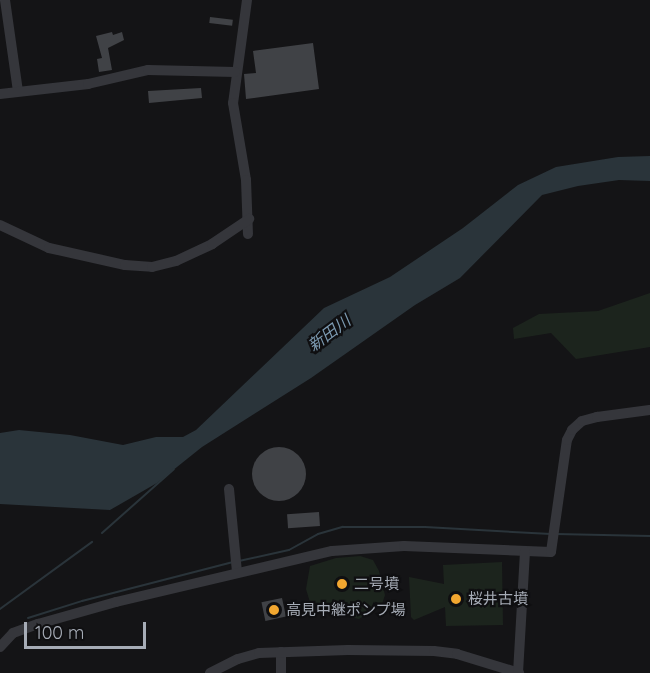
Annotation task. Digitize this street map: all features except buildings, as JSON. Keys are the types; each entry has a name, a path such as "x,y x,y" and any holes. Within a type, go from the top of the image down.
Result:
{"street":[{"path":"5,0 18,92"},
{"path":"247,0 235,72 233,114 244,164 249,219 248,234"},
{"path":"0,94 88,84 148,70 235,72"},
{"path":"0,225 49,248 125,265 152,267 176,261 212,244 249,219"},
{"path":"0,647 13,633 38,624 237,570 332,551 404,546 551,552 567,440 572,429 582,421 597,417 650,410"},
{"path":"229,489 237,570"},
{"path":"210,673 248,655 281,652 434,651 513,672 525,551"},
{"path":"281,652 281,673"}],"shaded area":[{"path":"650,293 650,347 576,359 551,333 514,339 513,328 539,314 598,311"},
{"path":"360,556 373,560 379,571 385,595 382,604 359,619 312,609 306,589 310,566 336,558"},
{"name":"桜井古墳","path":"502,562 503,625 446,626 445,607 414,620 411,617 409,577 444,584 443,565"}],"water":[{"name":"新田川","path":"650,156 650,181 619,180 578,186 542,195 460,278 415,305 311,378 202,447 157,483 110,510 0,504 0,433 19,430 70,435 123,445 156,437 183,437 196,430 324,308 390,277 463,228 518,185 556,167 618,157"}],"waterway":[{"path":"102,533 174,469"},
{"path":"239,561 289,550 318,534 343,527 425,527 551,534"},
{"path":"556,534 650,536"},
{"path":"0,609 92,542"},
{"path":"28,618 82,601 233,562"}],"place":[{"name":"二号墳","path":"342,584"},
{"name":"桜井古墳","path":"456,599"},
{"name":"高見中継ポンプ場","path":"274,610"}]}
